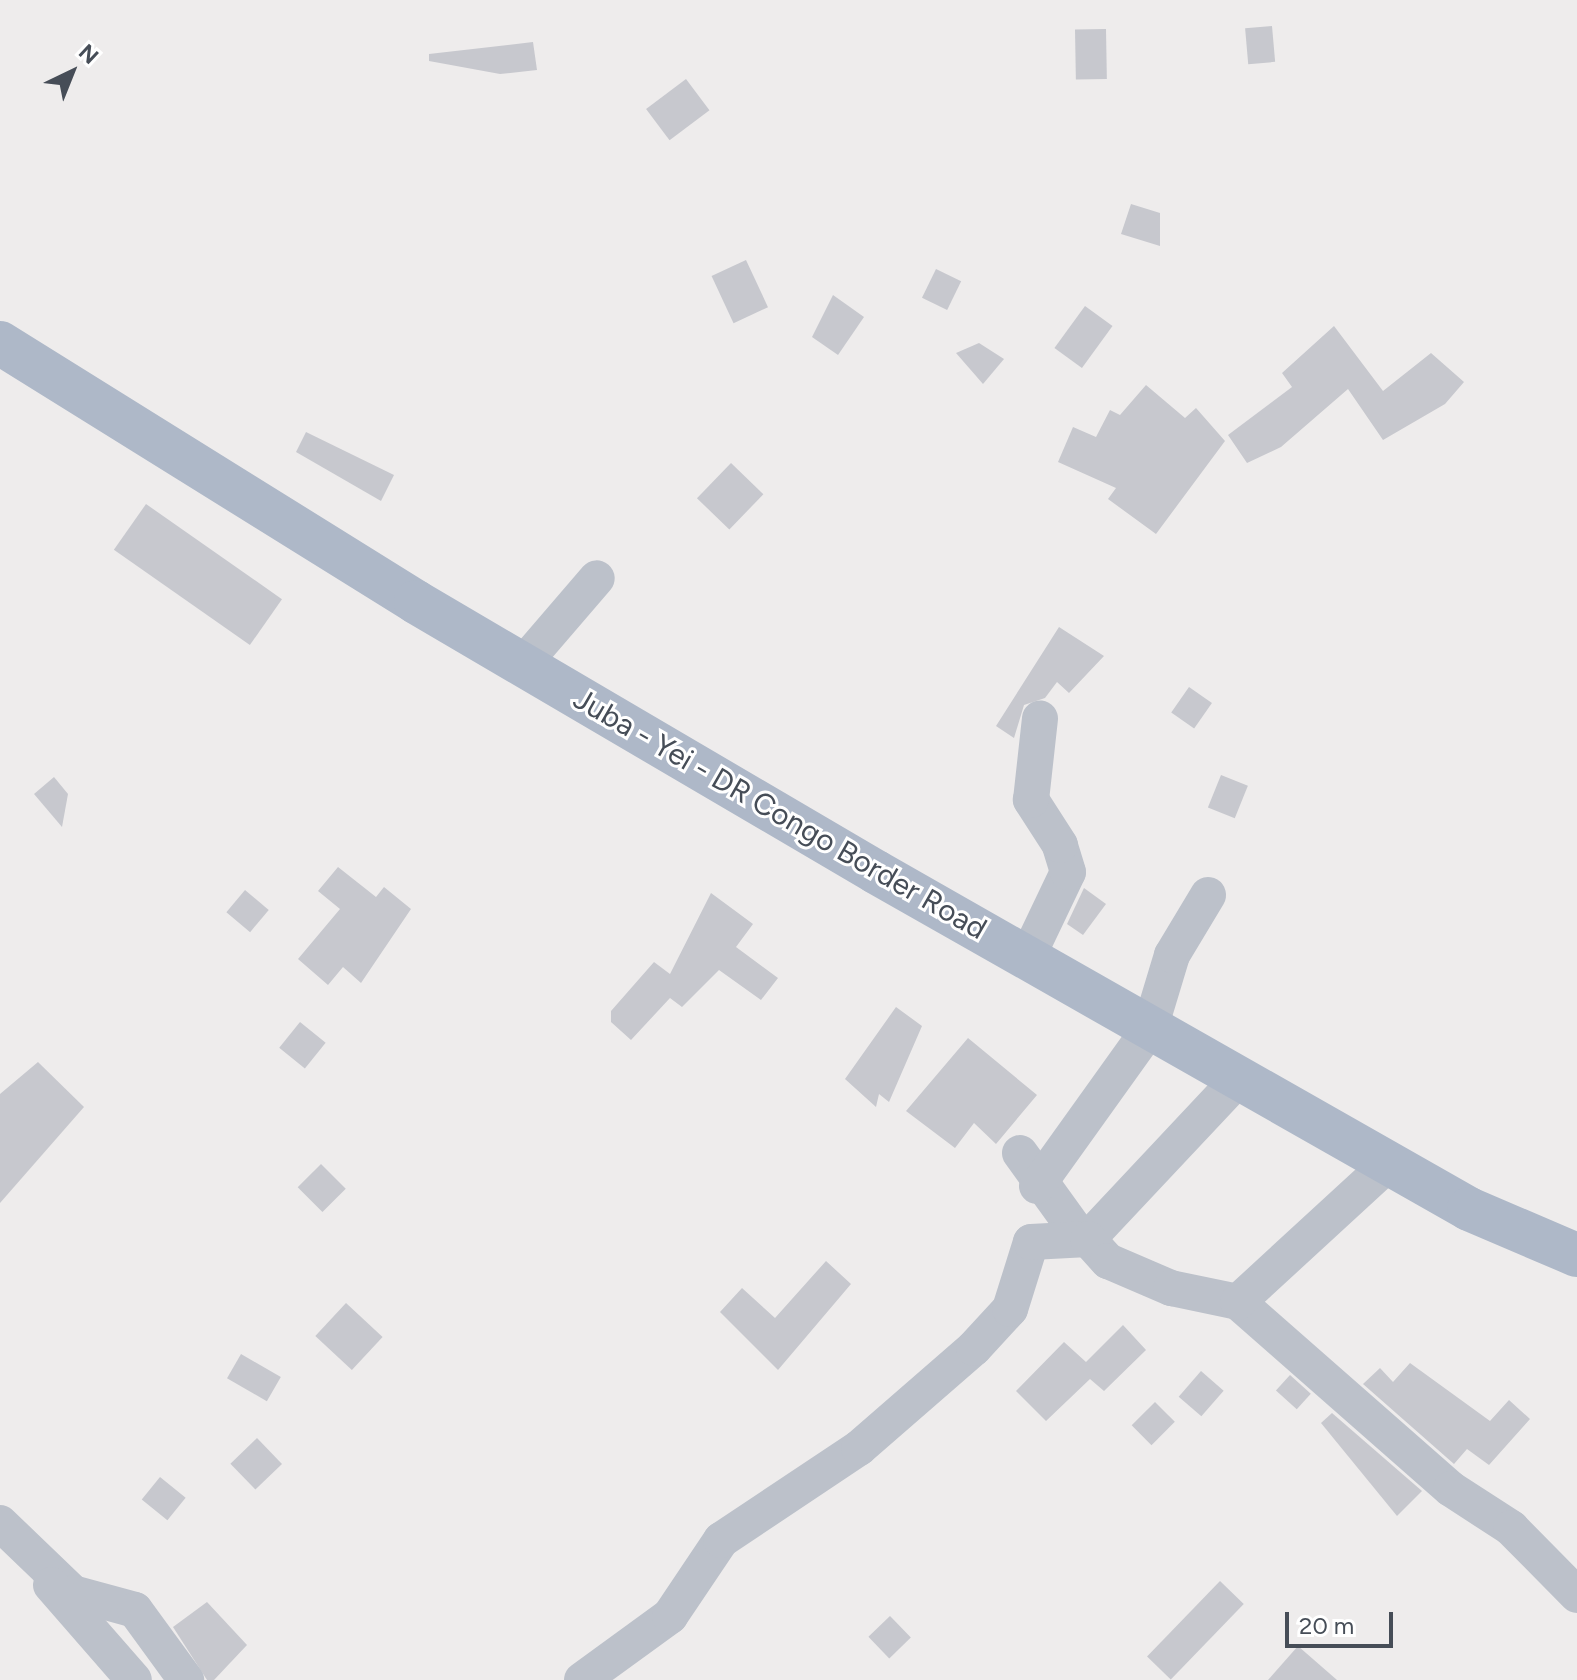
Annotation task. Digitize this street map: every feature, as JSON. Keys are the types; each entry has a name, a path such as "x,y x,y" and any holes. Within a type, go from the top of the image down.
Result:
{"main road":[{"name":"Juba - Yei - DR Congo Border Road","path":"0,343 523,664 1027,958 1469,1209 1577,1255"}],"street":[{"path":"523,664 597,578"},
{"path":"1027,958 1068,872 1060,845 1031,800 1040,718"},
{"path":"1037,1186 1150,1028 1172,955 1208,895"},
{"path":"582,1680 670,1616 721,1540 859,1448 974,1348 1010,1309 1031,1242 1085,1239 1239,1078"},
{"path":"1020,1153 1037,1186 1108,1261 1171,1288 1238,1302 1451,1489 1511,1528 1577,1595"},
{"path":"1238,1302 1389,1163"},
{"path":"0,1523 134,1680"},
{"path":"0,1523 73,1593 135,1610 186,1680"}],"building":[{"path":"1272,26 1275,62 1248,64 1245,28"},
{"path":"1106,29 1107,79 1076,80 1075,30"},
{"path":"533,42 537,70 500,74 429,61 429,54"},
{"path":"686,79 709,110 670,140 646,109"},
{"path":"1131,204 1160,213 1160,246 1121,234"},
{"path":"746,260 768,307 734,323 712,276"},
{"path":"936,269 961,281 947,310 922,298"},
{"path":"833,295 864,317 838,355 812,337"},
{"path":"1085,306 1113,326 1082,368 1054,348"},
{"path":"1334,326 1383,391 1431,353 1464,382 1445,404 1383,440 1348,389 1281,447 1247,463 1228,435 1292,387 1282,373"},
{"path":"979,343 1004,359 983,384 956,353"},
{"path":"1146,385 1185,418 1196,408 1225,441 1156,534 1108,499 1116,488 1058,462 1073,427 1096,437 1110,410 1120,415"},
{"path":"306,432 394,475 381,501 296,452"},
{"path":"731,463 763,494 729,530 697,498"},
{"path":"146,504 282,599 250,645 114,550"},
{"path":"1059,627 1104,656 1069,693 1057,682 1045,698 1024,705 1014,738 996,726"},
{"path":"1189,687 1212,703 1194,728 1171,712"},
{"path":"1221,775 1248,786 1235,818 1208,807"},
{"path":"54,777 68,794 62,827 34,794"},
{"path":"338,867 376,897 384,887 411,909 361,983 343,967 328,985 298,959 340,909 318,891"},
{"path":"1084,888 1106,904 1083,935 1067,924"},
{"path":"245,890 269,910 250,932 226,912"},
{"path":"711,893 753,924 736,947 778,978 761,1000 719,970 682,1007 670,998 631,1040 611,1022 611,1011 654,962 670,974"},
{"path":"896,1007 922,1026 889,1102 879,1094 876,1107 845,1079"},
{"path":"300,1022 326,1043 305,1068 279,1048"},
{"path":"968,1038 1037,1095 996,1144 974,1123 955,1148 906,1111"},
{"path":"38,1062 84,1107 0,1203 0,1094"},
{"path":"321,1164 346,1189 322,1212 298,1187"},
{"path":"826,1261 851,1284 778,1370 720,1312 742,1288 775,1318"},
{"path":"346,1303 383,1337 352,1370 315,1336"},
{"path":"1123,1325 1146,1350 1104,1391 1090,1379 1046,1421 1016,1391 1064,1342 1086,1362"},
{"path":"241,1354 281,1377 267,1401 227,1378"},
{"path":"1410,1363 1490,1421 1509,1400 1530,1419 1489,1465 1467,1449 1454,1464 1363,1384 1380,1368 1393,1382"},
{"path":"1201,1371 1224,1391 1201,1416 1179,1397"},
{"path":"1290,1375 1311,1394 1297,1409 1276,1391"},
{"path":"1155,1402 1175,1422 1151,1445 1132,1425"},
{"path":"1332,1413 1422,1491 1397,1516 1321,1423"},
{"path":"257,1438 282,1464 255,1490 230,1464"},
{"path":"160,1477 186,1498 167,1520 142,1500"},
{"path":"1220,1581 1244,1604 1171,1679 1147,1657"},
{"path":"207,1602 247,1645 214,1680 207,1680 173,1627"},
{"path":"890,1616 911,1638 889,1658 868,1637"},
{"path":"1298,1646 1337,1680 1268,1680"}]}
